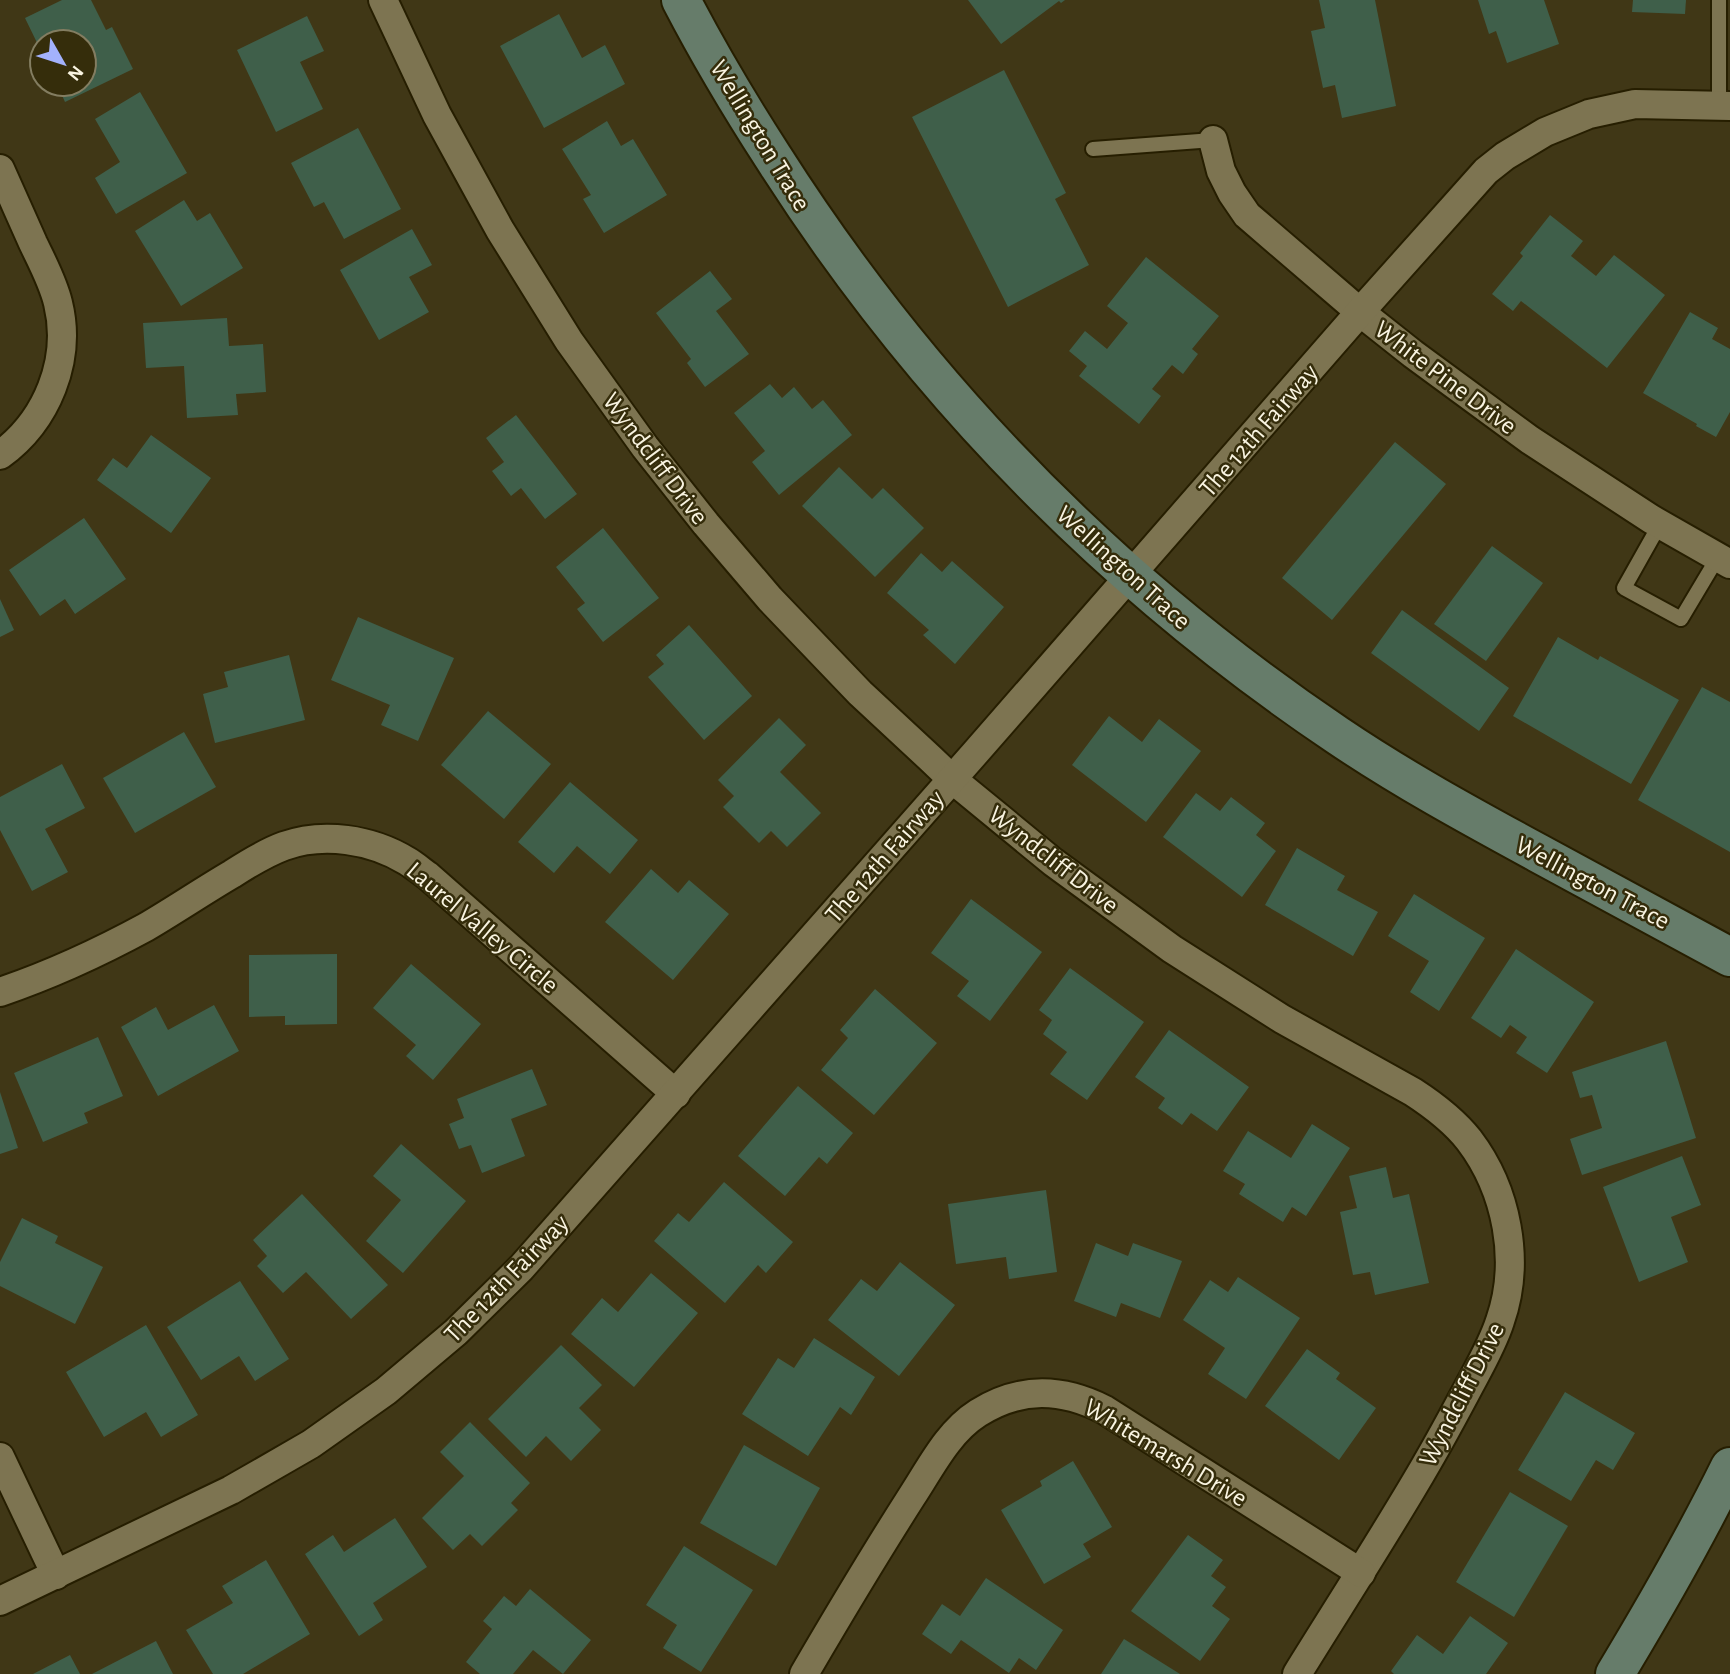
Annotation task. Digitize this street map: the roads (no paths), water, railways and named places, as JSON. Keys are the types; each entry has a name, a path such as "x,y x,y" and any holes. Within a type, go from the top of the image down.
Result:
{"street":[{"name":"Wyndcliff Drive","path":"383,0 437,115 500,230 569,341 645,447 770,599 860,693 952,779 1053,862 1172,948 1282,1019 1433,1105 1468,1139 1481,1159 1501,1203 1510,1250 1507,1298 1500,1321 1481,1365 1432,1455 1297,1674"},
{"name":"Wellington Trace","path":"681,0 743,111 802,203 882,313 960,407 1045,496 1130,576 1239,665 1338,736 1442,801 1730,957"},
{"name":"The 12th Fairway","path":"0,1601 232,1490 311,1444 386,1391 456,1332 521,1268 676,1094 1486,171 1545,132 1589,114 1635,104 1725,106"},
{"name":"White Pine Drive","path":"1213,140 1222,171 1232,193 1247,215 1360,312 1530,440 1660,524 1724,561"},
{"path":"0,169 50,279 58,303 61,329 58,367 46,402 16,444 0,455"},
{"name":"Laurel Valley Circle","path":"0,992 84,958 145,927 262,855 286,845 311,840 361,842 408,861 428,876 676,1094"},
{"name":"Whitemarsh Drive","path":"804,1674 877,1551 943,1448 959,1428 976,1414 996,1403 1018,1396 1063,1394 1085,1400 1105,1410 1361,1573"},
{"path":"0,1458 56,1574"},
{"path":"1615,1674 1680,1563 1730,1467"}],"lane":[{"path":"1719,0 1725,106"},
{"path":"1093,149 1213,140"},
{"path":"1660,524 1624,588 1681,619 1724,561"}]}
